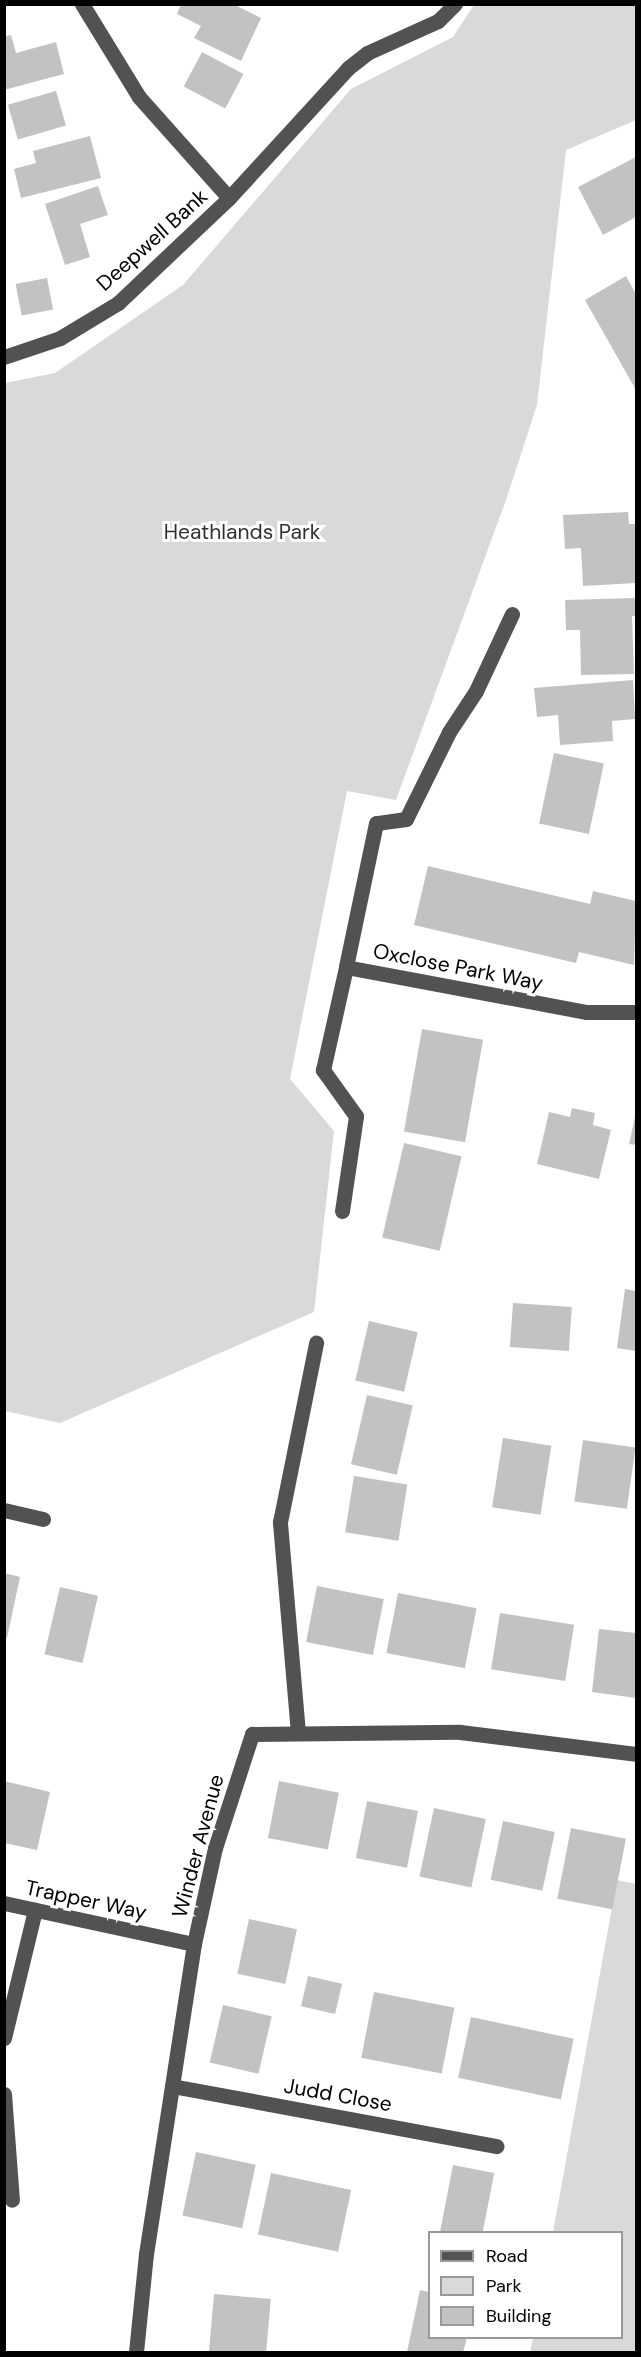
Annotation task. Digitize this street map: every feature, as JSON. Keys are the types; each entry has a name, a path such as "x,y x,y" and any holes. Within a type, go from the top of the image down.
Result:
{"street":[{"name":"Deepwell Bank","path":"82,4 139,97 229,198"},
{"name":"Deepwell Bank","path":"4,357 60,338 118,303 229,198 302,114 367,53 438,21 455,4"},
{"name":"Oxclose Park Way","path":"512,614 476,691 449,732 406,819 376,824 346,967 587,1012 636,1012"},
{"path":"342,1211 356,1116 322,1070 346,967"},
{"path":"298,1733 280,1522 316,1343"},
{"path":"4,1510 43,1518"},
{"name":"Winder Avenue","path":"136,2352 194,1944 215,1848 252,1734 460,1732 636,1754"},
{"name":"Trapper Way","path":"4,1903 194,1944"},
{"path":"4,2038 35,1910"},
{"name":"Judd Close","path":"172,2086 496,2146"},
{"path":"4,2094 12,2200"}],"green space":[{"name":"Heathlands Park","path":"474,5 636,5 636,120 566,150 537,405 506,500 396,800 347,791 290,1079 334,1131 314,1312 60,1423 5,1411 5,383 55,373 183,285 351,89 453,37"},
{"path":"617,1880 636,1884 636,2352 530,2352 533,2339 623,2339 623,2231 553,2231"}],"building":[{"path":"181,4 233,4 261,18 241,61 194,38 201,26 177,14"},
{"path":"11,35 16,53 56,42 64,74 4,90 4,37"},
{"path":"202,52 243,74 225,109 184,86"},
{"path":"56,91 66,126 18,139 8,105"},
{"path":"90,136 101,178 21,198 14,169 36,163 33,151"},
{"path":"636,157 636,217 603,235 578,187"},
{"path":"98,186 108,215 80,224 90,257 65,265 45,204"},
{"path":"626,276 636,294 636,390 585,300"},
{"path":"47,278 53,309 22,316 16,284"},
{"path":"628,512 629,524 636,524 636,583 583,586 581,548 565,549 563,515"},
{"path":"636,598 636,616 632,616 634,674 581,675 580,630 566,630 565,600"},
{"path":"633,680 635,719 612,721 613,741 560,745 558,715 537,717 534,688"},
{"path":"554,753 604,764 589,834 539,823"},
{"path":"428,866 590,904 593,891 636,901 634,965 579,952 576,963 414,925"},
{"path":"422,1029 483,1040 465,1142 404,1131"},
{"path":"572,1108 595,1113 593,1125 611,1130 599,1179 537,1164 549,1112 570,1117"},
{"path":"636,1112 636,1145 629,1144"},
{"path":"404,1143 461,1156 440,1251 382,1238"},
{"path":"625,1289 636,1291 636,1351 617,1348"},
{"path":"513,1303 572,1307 569,1351 510,1347"},
{"path":"369,1321 418,1332 404,1392 355,1380"},
{"path":"367,1395 413,1406 397,1475 351,1464"},
{"path":"503,1438 551,1446 540,1515 492,1507"},
{"path":"583,1440 635,1447 627,1509 574,1501"},
{"path":"354,1476 407,1484 398,1541 345,1532"},
{"path":"4,1573 20,1577 7,1638 4,1637"},
{"path":"317,1586 384,1599 373,1655 306,1642"},
{"path":"60,1587 98,1596 82,1663 44,1654"},
{"path":"398,1593 477,1608 465,1668 386,1653"},
{"path":"500,1613 574,1625 565,1681 491,1669"},
{"path":"599,1629 636,1633 636,1698 592,1692"},
{"path":"4,1781 50,1792 37,1850 4,1843"},
{"path":"279,1781 339,1793 328,1850 268,1838"},
{"path":"367,1801 418,1811 407,1868 356,1858"},
{"path":"434,1808 486,1819 471,1887 419,1876"},
{"path":"503,1821 555,1832 542,1891 491,1880"},
{"path":"571,1828 626,1839 612,1909 557,1899"},
{"path":"249,1919 297,1929 285,1984 237,1974"},
{"path":"308,1976 342,1984 335,2014 301,2006"},
{"path":"374,1992 454,2008 442,2073 361,2058"},
{"path":"223,2005 272,2016 258,2074 210,2062"},
{"path":"471,2017 574,2039 561,2099 458,2078"},
{"path":"196,2152 256,2165 242,2228 182,2216"},
{"path":"453,2165 494,2173 483,2231 440,2231"},
{"path":"271,2173 351,2190 338,2252 258,2235"},
{"path":"420,2290 428,2292 428,2339 467,2339 463,2352 407,2352"},
{"path":"214,2294 271,2299 266,2352 209,2352"}]}
